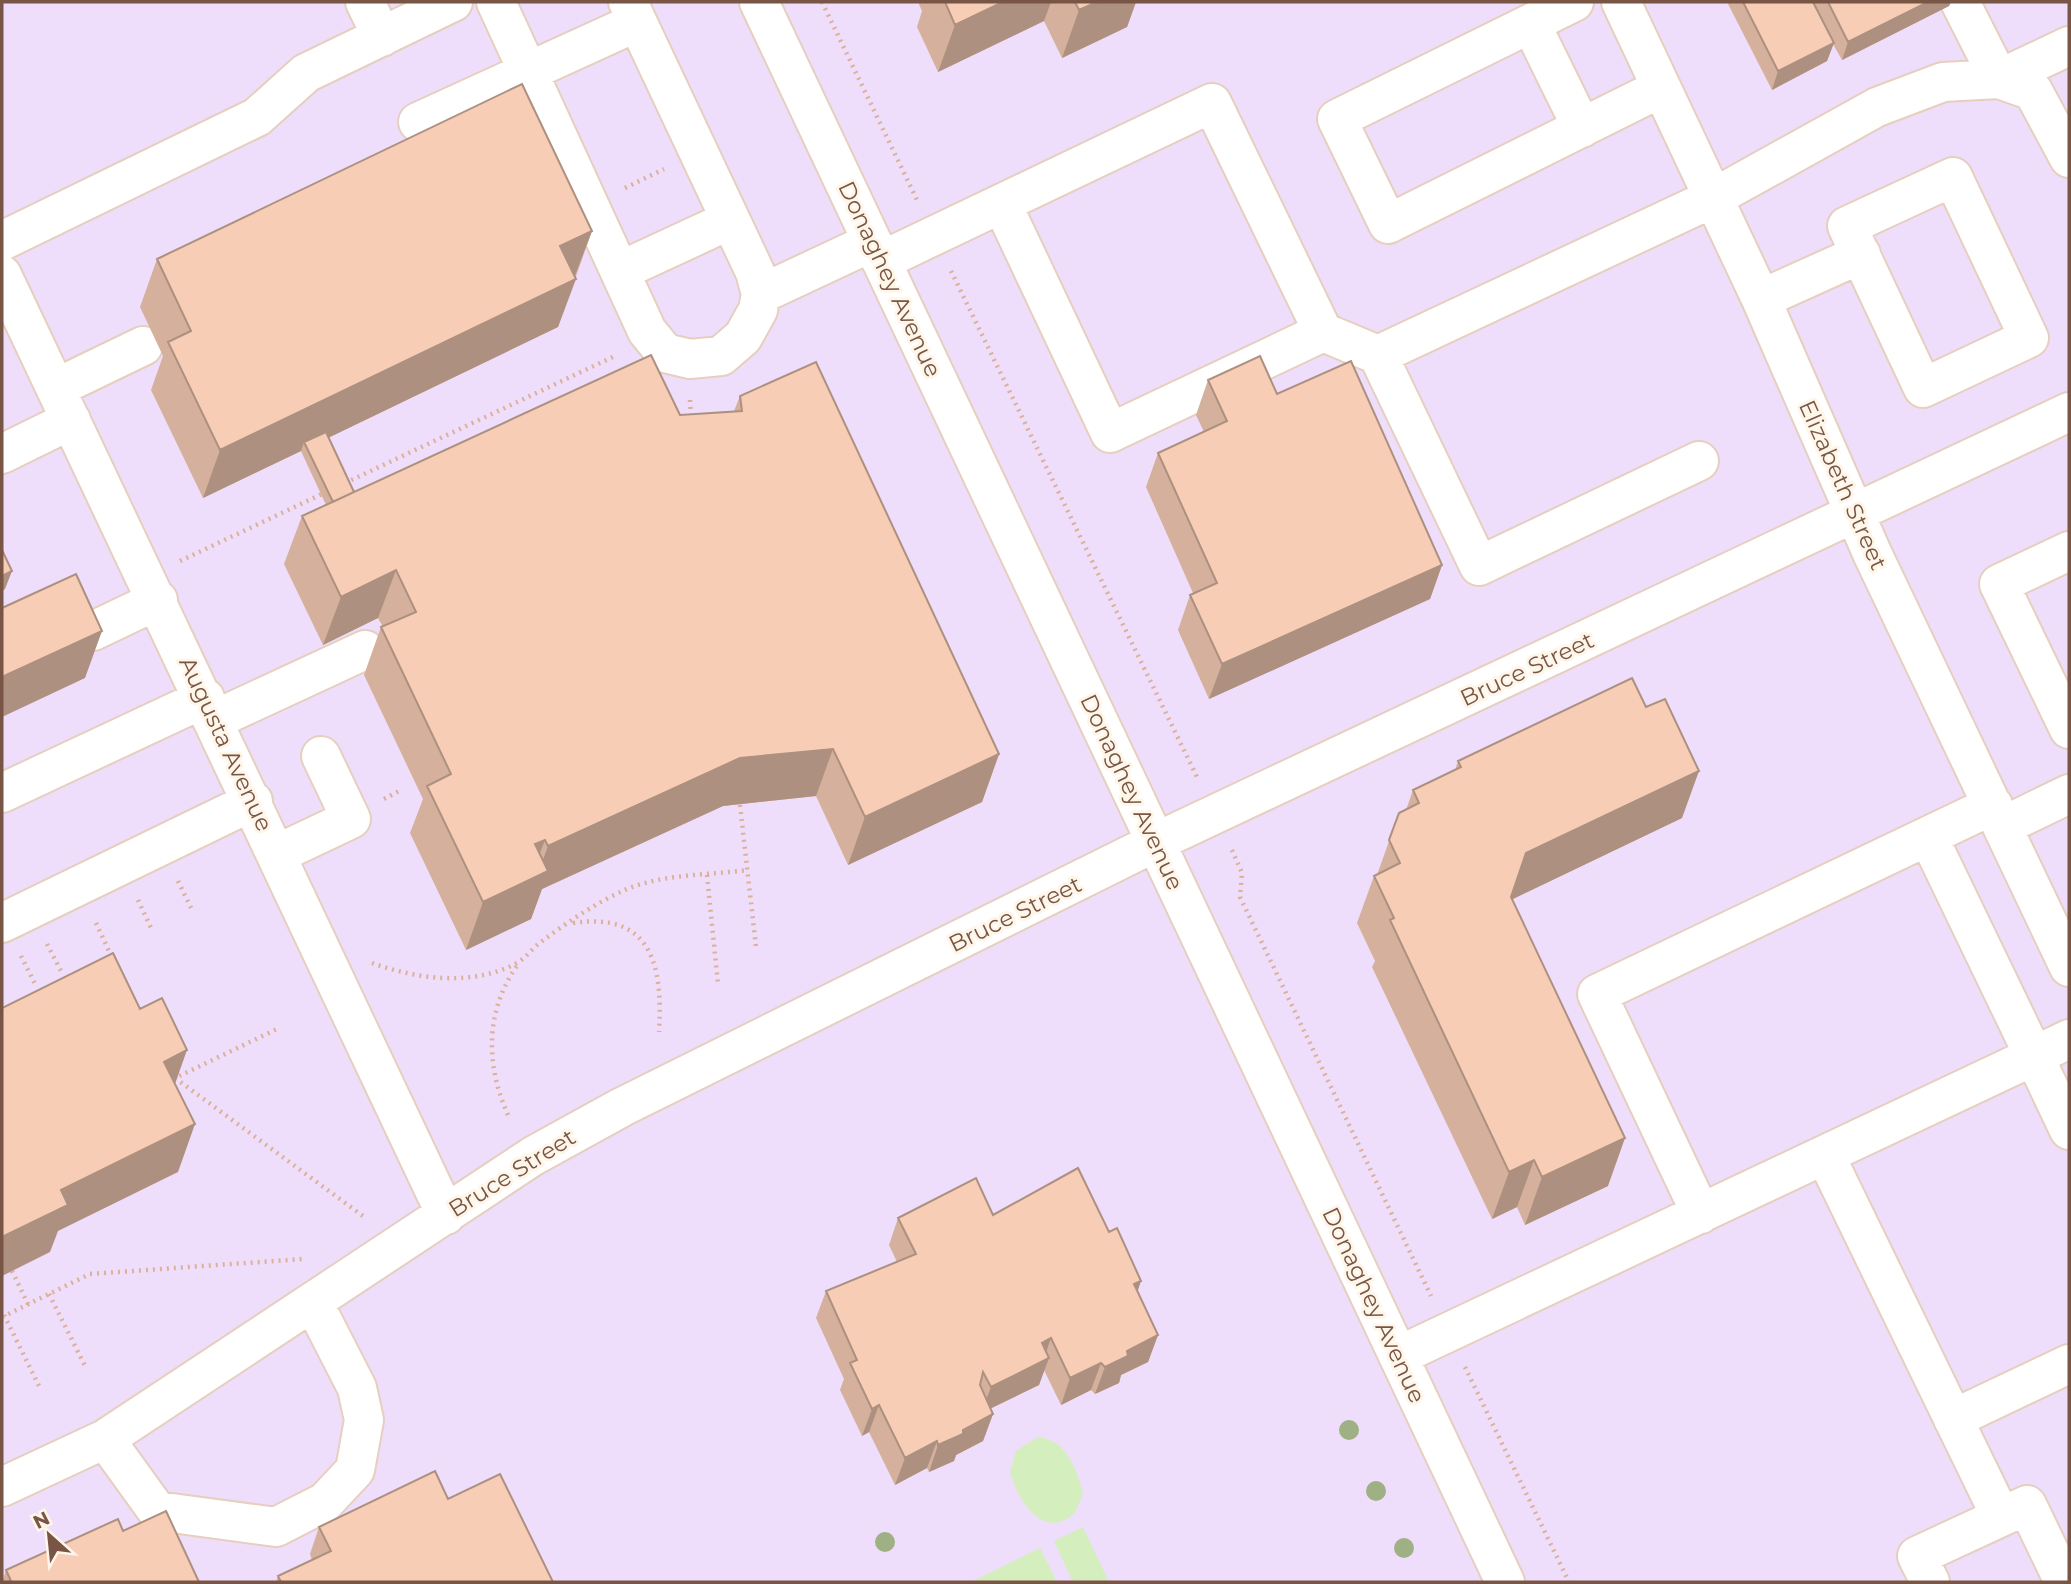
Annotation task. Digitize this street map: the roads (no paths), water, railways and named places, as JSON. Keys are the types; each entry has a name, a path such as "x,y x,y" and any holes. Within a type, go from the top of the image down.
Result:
{"street":[{"path":"365,2 382,37"},
{"path":"2,241 257,117 306,73 453,2"},
{"path":"418,122 528,71 633,12 755,272 761,294 758,310 743,337 721,356 690,359 665,353 647,331 620,271 528,71 496,2"},
{"name":"Donaghey Avenue","path":"759,2 1505,1582"},
{"path":"1574,2 1336,119 1388,224 1661,88"},
{"name":"Elizabeth Street","path":"1620,2 1761,299 1854,515 2069,967"},
{"path":"1960,2 1999,79 2033,91 2069,158"},
{"path":"1531,23 1583,128"},
{"path":"1378,355 1713,198 1877,107 1943,82 1999,79 2069,46"},
{"path":"761,294 877,251 934,236 1212,103 1323,332 1378,355 1479,566 1699,461"},
{"path":"1953,177 2029,338 1923,388 1861,254 1847,226 1953,177"},
{"path":"1002,204 1110,433 1323,332"},
{"path":"620,271 730,220"},
{"path":"1761,299 1861,254"},
{"name":"Augusta Avenue","path":"2,275 210,709 446,1215"},
{"path":"2,454 143,345"},
{"name":"Bruce Street","path":"2,1487 105,1439 314,1304 533,1156 622,1107 1156,842 2069,412"},
{"path":"2069,551 1999,584 2069,729"},
{"path":"93,631 158,600"},
{"path":"2,793 365,650"},
{"path":"277,854 351,819 321,756"},
{"path":"1700,1214 1597,995 1928,836 2069,794"},
{"path":"10,936 253,802"},
{"path":"1928,836 2069,1130"},
{"path":"1398,1356 2069,1039"},
{"path":"1825,1155 2001,1517"},
{"path":"105,1439 157,1511 276,1527 325,1502 355,1470 364,1420 357,1388 314,1304"},
{"path":"1953,1419 2069,1364"},
{"path":"1930,1582 1917,1556 2027,1505 2064,1582"}]}
